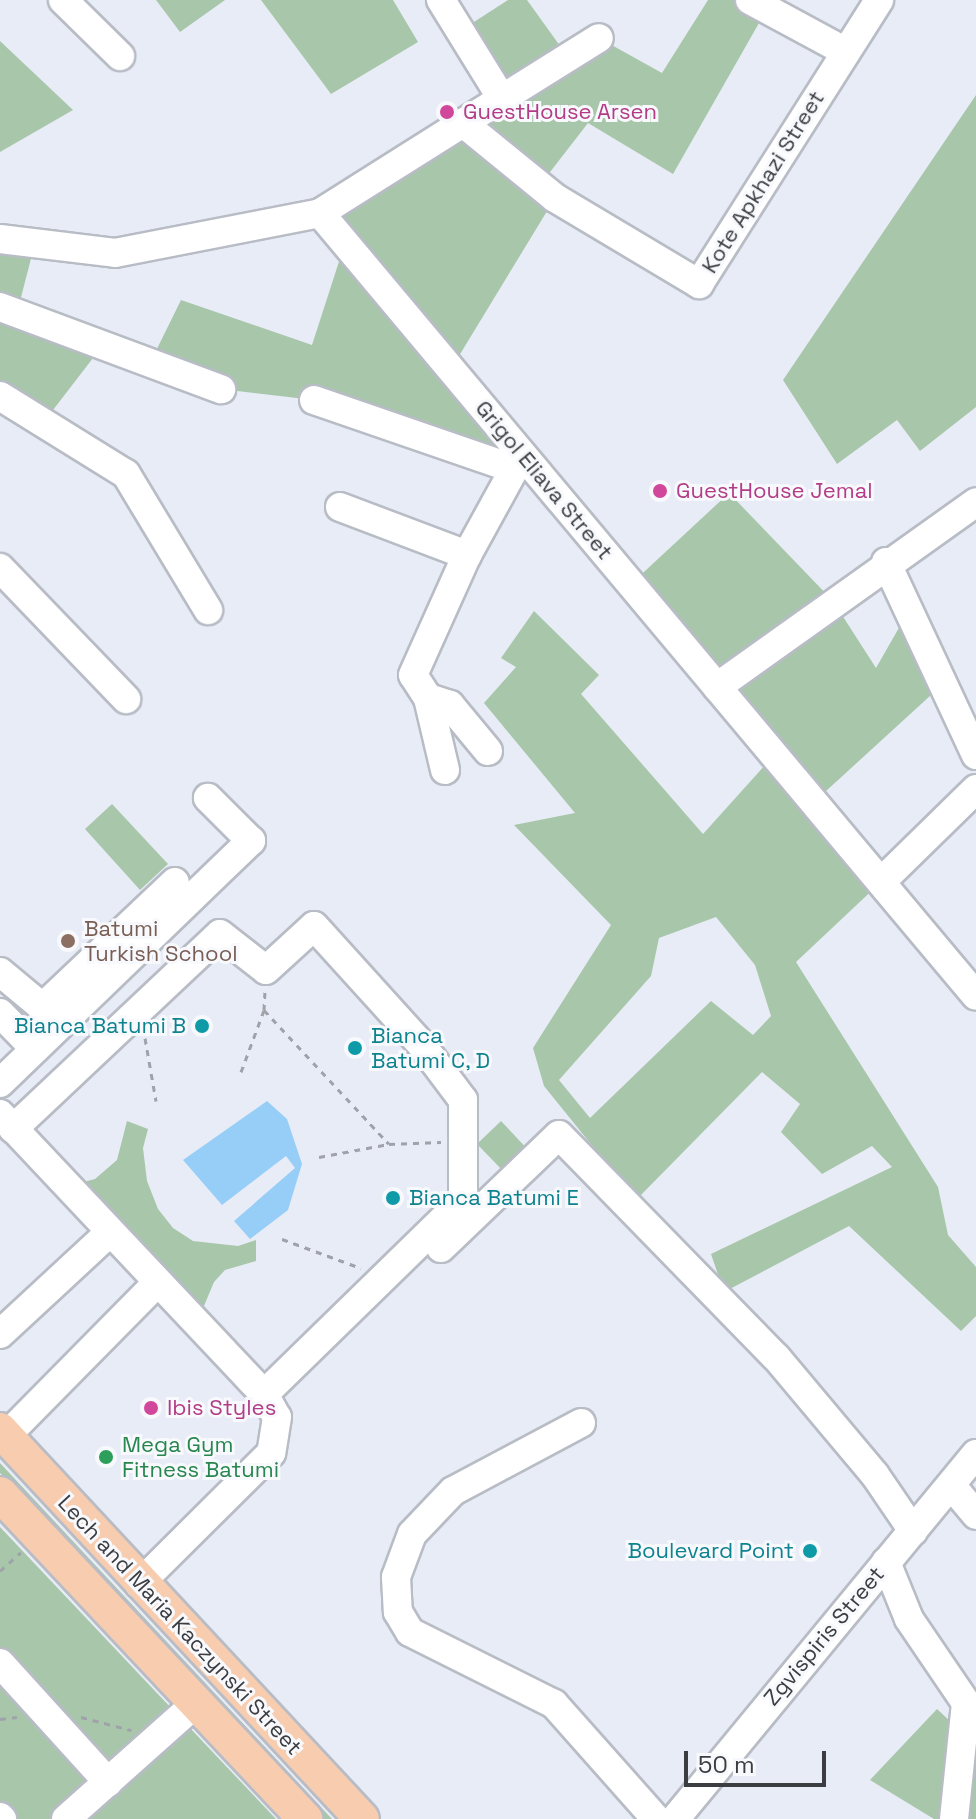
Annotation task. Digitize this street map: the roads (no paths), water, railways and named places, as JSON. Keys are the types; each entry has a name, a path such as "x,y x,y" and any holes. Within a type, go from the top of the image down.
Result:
{"main road":[{"name":"Lech and Maria Kaczynski Street","path":"3,1433 139,1584 362,1819"},
{"name":"Lech and Maria Kaczynski Street","path":"0,1494 305,1819"}],"street":[{"path":"63,0 120,56"},
{"path":"441,0 501,97"},
{"path":"750,0 846,52"},
{"name":"Kote Apkhazi Street","path":"463,123 555,198 699,284 879,0"},
{"path":"0,239 115,253 320,213 599,38"},
{"name":"Grigol Eliava Street","path":"320,213 518,462 717,687 976,996"},
{"path":"0,307 221,389"},
{"path":"0,396 126,474 208,610"},
{"path":"314,400 518,462 467,555 444,630 413,675 428,698 445,770"},
{"path":"717,687 886,562 976,502"},
{"path":"340,507 467,555"},
{"path":"886,562 976,755"},
{"path":"0,568 126,699"},
{"path":"428,698 450,705 488,751"},
{"path":"881,882 976,789"},
{"path":"52,1015 251,841 208,798"},
{"path":"0,1083 35,1049 52,1015 175,882"},
{"path":"139,1584 271,1453 278,1437 269,1402 7,1122 140,1010 220,934 266,970 314,926 421,1044 463,1100 463,1200 269,1402"},
{"path":"0,972 52,1015"},
{"path":"0,1013 35,1049"},
{"path":"269,1402 559,1135 776,1357 875,1475 913,1531"},
{"path":"0,1334 110,1232"},
{"path":"3,1433 158,1282"},
{"path":"581,1423 453,1491 412,1534 396,1577 398,1612 410,1632 554,1704 656,1819"},
{"name":"Zgvispiris Street","path":"675,1819 976,1454"},
{"path":"951,1485 976,1515"},
{"path":"886,1562 909,1619 966,1703 954,1819"},
{"path":"0,1663 108,1782"},
{"path":"66,1819 196,1703"}],"water":[{"path":"267,1101 287,1119 302,1164 288,1210 250,1239 234,1221 295,1168 286,1156 222,1205 183,1160"}],"place":[{"name":"GuestHouse Arsen","path":"447,112"},
{"name":"GuestHouse Jemal","path":"660,491"},
{"name":"Batumi Turkish School","path":"68,941"},
{"name":"Bianca Batumi B","path":"202,1026"},
{"name":"Bianca Batumi C, D","path":"355,1048"},
{"name":"Bianca Batumi E","path":"393,1198"},
{"name":"Ibis Styles","path":"151,1408"},
{"name":"Mega Gym Fitness Batumi","path":"106,1457"},
{"name":"Boulevard Point","path":"810,1551"}]}
